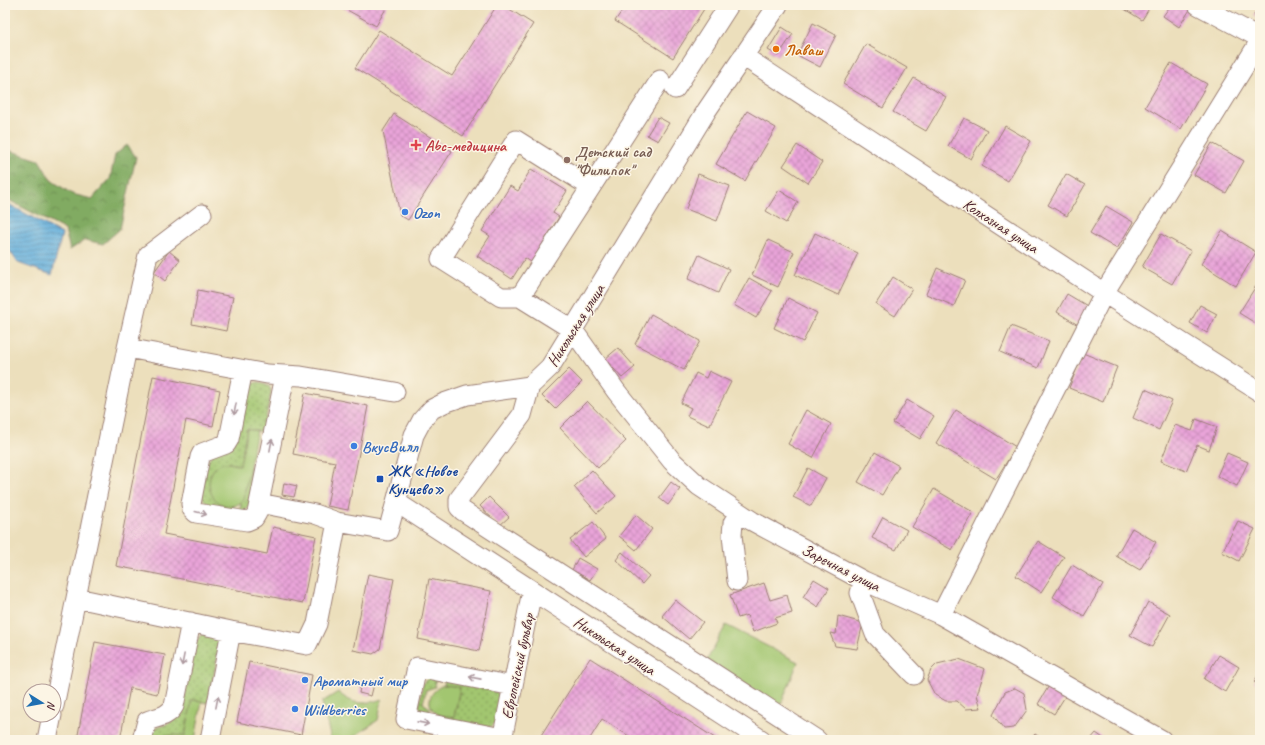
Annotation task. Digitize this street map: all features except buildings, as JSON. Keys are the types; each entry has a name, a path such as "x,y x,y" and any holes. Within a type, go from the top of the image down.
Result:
{"street":[{"path":"520,297 591,187 729,5"},
{"name":"Никольская улица","path":"530,386 550,366 707,110 778,5"},
{"path":"1198,5 1260,38"},
{"path":"941,615 1104,292 1260,41"},
{"name":"Колхозная улица","path":"743,56 1260,392"},
{"path":"573,330 520,297 501,297 441,259 516,140 591,187"},
{"path":"59,683 127,348 148,255 202,214"},
{"name":"Заречная улица","path":"573,330 616,391 672,461 699,486 739,513 864,581 941,615 1162,740"},
{"path":"127,348 243,370 285,376 301,376 395,392"},
{"path":"243,370 229,439 226,444 220,448 202,453 200,458 191,504 192,510 196,513 247,521 254,518 260,503 285,376"},
{"path":"260,503 315,514 338,522 388,531 414,435 422,420 432,409 467,395 530,386 522,415 459,500 459,506 463,511 817,740"},
{"name":"Никольская улица","path":"396,502 762,740"},
{"path":"737,581 732,535 733,523 739,513"},
{"path":"77,598 231,631 308,645 317,624 338,522"},
{"path":"864,581 860,593 875,634 914,674"},
{"name":"Европейский бульвар","path":"502,739 532,591"},
{"path":"142,740 147,721 171,712 174,706 191,622"},
{"path":"210,740 231,631"},
{"path":"502,739 406,719 418,666 513,686"},
{"path":"47,740 50,723"}],"green space":[{"path":"127,145 136,157 120,229 103,244 85,240 70,250 65,230 5,198 5,146 11,151 39,160 51,180 72,194 92,199 110,179 115,155"},
{"path":"258,382 268,385 271,390 263,432 247,429 240,465 227,463 224,505 234,506 233,513 209,505 201,493 207,463 250,385"},
{"path":"247,429 257,431 243,500 237,505 229,506 220,503 214,498 210,491 210,476 214,469 219,465 227,463 240,465"},
{"path":"250,467 257,468 250,505 246,510 239,513 243,500"},
{"path":"726,625 798,662 780,707 707,660"},
{"path":"203,634 218,637 220,645 208,703 192,700 185,736 165,736 160,740 151,740 153,729 171,722 181,712 196,642"},
{"path":"436,677 435,687 426,690 423,703 430,708 428,718 421,711 419,706 423,683 427,679"},
{"path":"445,679 497,692 501,705 499,715 494,724 491,727 437,719 438,714 454,717 460,688 444,685"},
{"path":"444,685 460,687 454,717 438,714 431,706 430,698 432,694 439,687"},
{"path":"338,692 353,702 358,703 382,699 378,720 349,740 331,740 322,702"},
{"path":"192,700 202,701 195,740 160,740 169,735 185,736"}],"water":[{"path":"5,202 62,234 52,275 18,263 5,244"}],"place":[{"name":"Лаваш","path":"776,49"},
{"name":"Abc-медицина","path":"416,145"},
{"name":"Детский сад \"Филипок\"","path":"567,160"},
{"name":"Ozon","path":"405,212"},
{"name":"ВкусВилл","path":"354,446"},
{"name":"ЖК «Новое Кунцево»","path":"380,479"},
{"name":"Ароматный мир","path":"305,680"},
{"name":"Wildberries","path":"295,709"}]}
